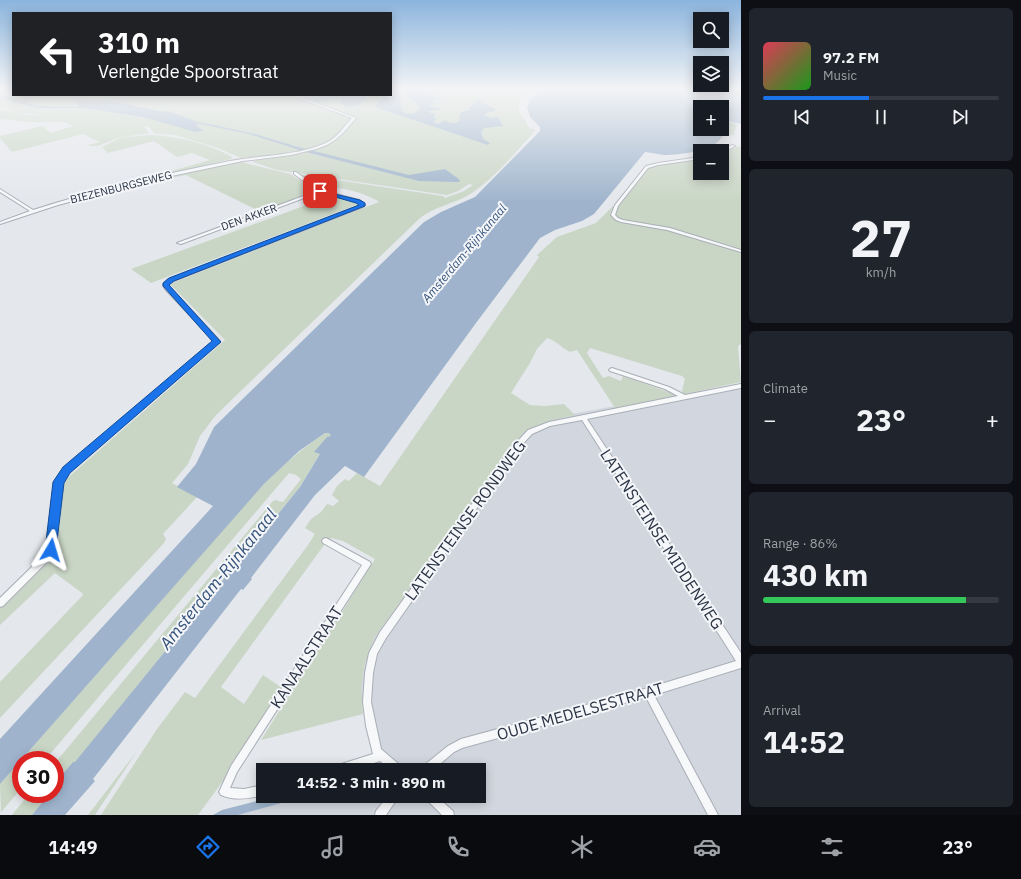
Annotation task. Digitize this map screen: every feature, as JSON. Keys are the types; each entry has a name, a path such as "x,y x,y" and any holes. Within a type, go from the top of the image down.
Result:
{"street":[{"name":"BIEZENBURGSEWEG","path":"0,223 32,211 81,197 192,170 311,149 330,143 347,126"},
{"path":"729,148 733,146"},
{"path":"693,159 647,167 616,206 613,215 622,221 668,229 741,251"},
{"path":"0,602 48,556 51,550 59,482 67,470 217,342 165,285 169,281 362,205 358,201 320,191 295,173"},
{"path":"0,190 32,211"},
{"name":"DEN AKKER","path":"179,242 320,191"},
{"path":"612,370 668,388 684,397"},
{"name":"LATENSTEINSE RONDWEG","path":"381,756 376,748 371,726 367,691 373,653 383,635 517,446 530,432 536,428 548,424 741,386"},
{"name":"LATENSTEINSE MIDDENWEG","path":"583,417 741,662"},
{"name":"KANAALSTRAAT","path":"256,792 246,795 235,795 224,792 228,780 234,770 367,564 326,541"},
{"name":"OUDE MEDELSESTRAAT","path":"434,763 451,749 461,744 648,692 741,662"},
{"path":"648,692 713,815"},
{"path":"360,763 381,756 390,763"},
{"path":"380,815 389,803"},
{"path":"436,803 449,815"}],"shaded area":[{"path":"741,384 741,815 219,815 256,803 486,803 486,763 378,763 359,692 371,637 520,429 550,418"}],"green space":[{"path":"43,126 50,133 74,126 144,126 149,133 118,138 98,146 89,146 88,145 100,142 83,134 12,152 0,138 0,136"},
{"path":"144,126 528,126 529,128 536,130 504,165 477,189 467,196 431,211 420,218 216,415 200,436 188,464 172,483 197,497 163,534 166,539 164,543 0,718 0,682 83,595 55,573 0,625 0,608 61,551 58,542 64,481 225,340 170,284 379,202 367,195 350,190 333,188 319,189 297,174 443,196 445,198 464,191 473,185 469,184 458,191 447,195 277,170 253,162 262,157 260,156 241,158 218,148 175,135 154,133 149,127"},
{"path":"729,126 736,126 735,135 729,135"},
{"path":"150,135 192,141 213,148 232,157 231,159 130,183 210,160 192,153 177,157 154,141 108,153 102,147 120,138"},
{"path":"734,146 741,147 741,251 685,233 622,220 616,216 615,211 648,169 656,165 693,159 693,180 729,180 729,150 736,148"},
{"path":"237,161 290,174 316,190 261,212 186,175 145,183"},
{"path":"334,195 359,204 151,283 131,269"},
{"path":"614,205 610,214 616,220 670,230 741,253 741,344 738,346 741,382 684,394 682,391 685,379 682,376 590,348 587,353 603,378 609,376 621,381 623,376 674,394 675,396 615,408 577,350 570,352 553,340 547,338 537,349 511,393 530,405 545,406 564,404 575,415 548,422 523,433 374,638 365,663 361,687 363,714 261,740 375,559 343,541 331,538 324,545 221,687 244,704 263,675 284,689 231,770 198,815 101,815 157,729 185,692 195,698 308,545 315,534 305,528 311,519 321,512 327,504 333,506 339,501 332,495 337,486 345,479 349,481 357,473 380,486 539,257 537,255 557,237 596,223"},
{"path":"325,433 329,433 331,436 318,452 320,454 300,487 223,578 224,579 75,763 73,762 64,772 64,752 272,502 275,500 283,502 301,479 296,475 289,473 53,751 29,751 250,499 290,459"},
{"path":"137,751 95,815 88,815"},
{"path":"12,770 12,799 1,812 0,784"},
{"path":"22,803 42,803 32,815 12,815"}],"water":[{"path":"175,126 197,126 203,131 196,132"},
{"path":"210,126 218,126 255,134 298,147 409,175 445,169 460,180 459,182 419,181 306,152 249,134"},
{"path":"432,126 503,126 484,128 481,132 483,139 490,143 488,145"},
{"name":"Amsterdam-Rijnkanaal","path":"539,126 693,126 693,136 722,136 719,141 714,144 693,144 693,152 688,153 664,155 645,152 594,214 582,221 555,230 540,238 364,477 345,466 315,495 251,578 252,579 243,590 241,589 93,779 95,781 65,815 32,815 42,803 64,803 64,772 73,762 75,762 224,579 223,578 232,567 234,568 300,487 320,454 314,452 327,437 331,436 329,433 325,433 299,451 264,484 29,751 12,751 12,770 0,784 0,739 213,506 177,487 196,464 214,427 424,222 441,212 475,197 540,131"},
{"path":"256,801 256,803 282,803 238,815 213,815 222,810"}],"route":[{"path":"51,550 59,482 67,470 217,342 215,338 165,285 172,279 362,206 358,201 320,191"}]}
